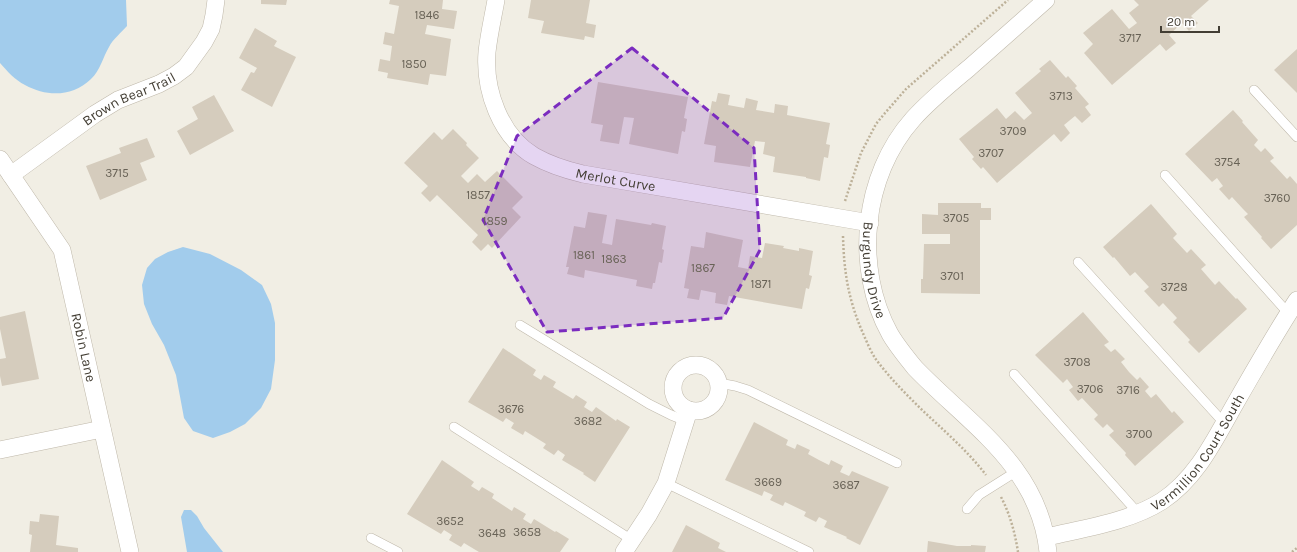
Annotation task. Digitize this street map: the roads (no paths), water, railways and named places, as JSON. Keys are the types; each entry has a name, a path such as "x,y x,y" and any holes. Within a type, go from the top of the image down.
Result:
{"street":[{"name":"Brown Bear Trail","path":"11,175 95,114 118,100 160,84 186,67 196,55 211,29 216,0"},
{"name":"Merlot Curve","path":"496,0 487,53 488,82 491,96 503,124 510,134 533,155 561,168 583,174 870,223"},
{"name":"Burgundy Drive","path":"1046,0 938,94 913,119 887,156 881,171 871,204 868,248 870,276 878,304 890,333 904,355 915,368 998,447 1017,470 1035,501 1042,520 1047,544"},
{"name":"Robin Lane","path":"0,159 62,250 130,552"},
{"name":"Vermillion Court South","path":"1047,544 1092,527 1138,513 1162,500 1177,489 1206,454 1293,306"},
{"path":"693,364 704,366 714,372 719,383 720,387 718,398 710,407 688,415 677,401 673,391 674,381 679,372 688,366 693,364"},
{"path":"628,546 649,514 666,483 688,415"},
{"path":"0,450 102,429"}],"lane":[{"path":"1254,90 1297,138"},
{"path":"1165,175 1293,306"},
{"path":"1078,262 1224,423"},
{"path":"520,325 649,404 671,415 688,415"},
{"path":"1014,374 1138,513"},
{"path":"719,383 748,390 897,463"},
{"path":"454,427 628,546"},
{"path":"967,509 979,495 1017,470"},
{"path":"666,483 809,552"},
{"path":"371,538 398,552"}],"water":[{"path":"0,0 126,0 127,26 111,44 94,76 84,85 68,92 42,92 18,81 0,63"},
{"path":"183,247 210,254 241,270 262,285 271,304 275,323 275,360 271,389 261,408 245,424 230,432 213,438 193,431 184,418 176,375 164,345 152,324 144,304 142,285 147,268 155,259 168,252"},
{"path":"184,510 191,510 197,516 204,528 223,552 187,552 181,517"}]}
